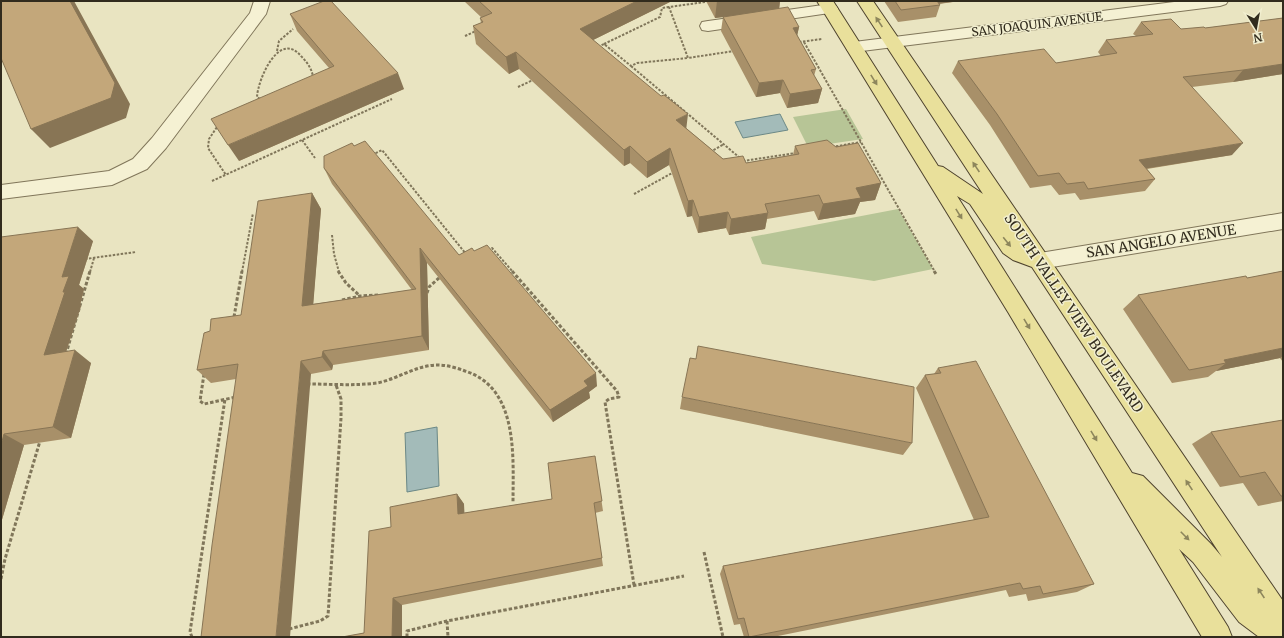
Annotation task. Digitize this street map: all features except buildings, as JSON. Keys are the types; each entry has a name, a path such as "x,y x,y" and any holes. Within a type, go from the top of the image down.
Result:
{"main road":[{"name":"SOUTH VALLEY VIEW BOULEVARD","path":"865,1 1283,625"},
{"path":"828,5 1016,306 1216,637"},
{"path":"930,168 977,199 1010,247 1020,254 1040,262"},
{"path":"1108,459 1202,553 1249,612 1267,626 1283,633"}],"street":[{"path":"1,192 112,178 140,164 159,143 258,14 262,1"},
{"name":"SAN JOAQUIN AVENUE","path":"854,47 1220,1"},
{"path":"708,26 828,5"},
{"name":"SAN ANGELO AVENUE","path":"1040,262 1283,221"}],"path":[{"path":"598,47 660,17 662,8 669,7"},
{"path":"263,101 257,97 257,91 268,65 277,51 276,46 280,39 293,29"},
{"path":"466,36 479,30"},
{"path":"804,42 936,274"},
{"path":"604,44 744,161"},
{"path":"277,51 286,48 296,51 309,66 313,74 312,80"},
{"path":"631,66 637,63 688,58"},
{"path":"518,87 538,77"},
{"path":"212,181 392,99"},
{"path":"344,113 349,119"},
{"path":"223,122 218,124 211,135 208,148 226,175"},
{"path":"302,140 315,158"},
{"path":"830,147 861,142"},
{"path":"703,156 724,144"},
{"path":"370,156 382,150 470,260"},
{"path":"736,163 799,152"},
{"path":"634,194 676,171"},
{"path":"233,324 252,213"},
{"path":"332,235 332,248 337,269 342,281 360,296"},
{"path":"486,251 492,248 617,391 619,397 609,399 605,402 634,585"},
{"path":"78,260 136,252"},
{"path":"64,362 94,258"},
{"path":"425,296 429,287 443,275"},
{"path":"336,302 360,296 383,295"},
{"path":"65,340 71,339"},
{"path":"304,384 349,385 386,381 415,369 437,365 466,370 485,379 500,400 508,418 512,443 513,503"},
{"path":"205,371 200,401 204,404 239,396"},
{"path":"286,630 320,621 328,616 341,418 341,399 336,385"},
{"path":"192,637 190,632 224,399"},
{"path":"1,579 5,559 41,438"},
{"path":"704,552 723,637"},
{"path":"1,561 5,559"},
{"path":"407,637 407,631 447,621 684,576"},
{"path":"447,621 448,637"}],"green space":[{"path":"846,109 863,139 808,147 793,117"},
{"path":"898,209 933,269 874,281 762,264 751,237"}],"water":[{"path":"780,114 788,130 743,138 735,122"},
{"path":"437,427 439,486 407,492 405,433"}]}
